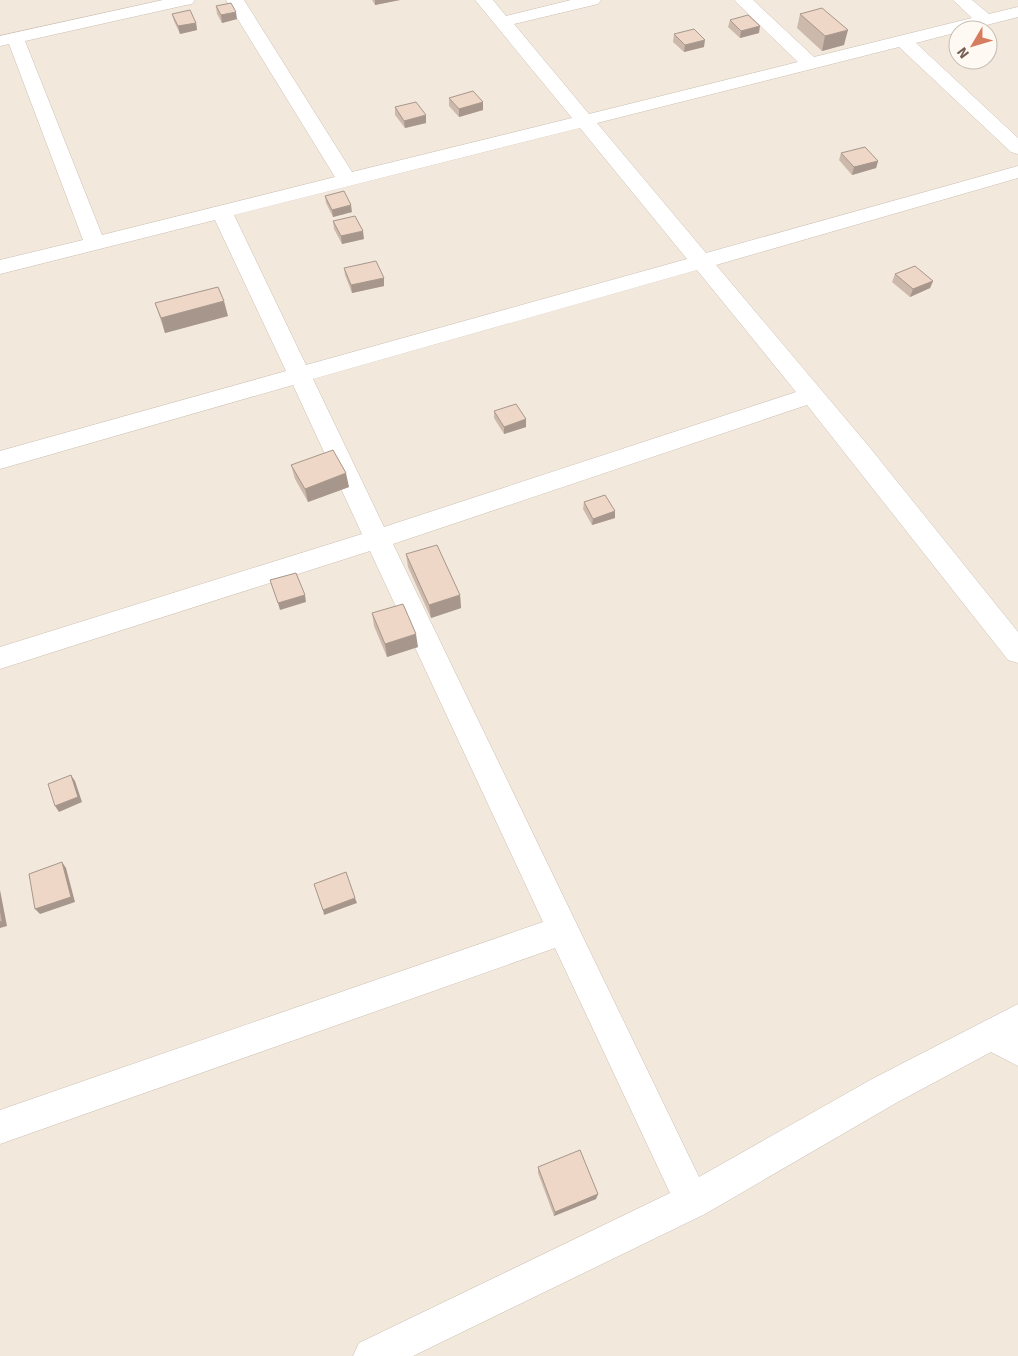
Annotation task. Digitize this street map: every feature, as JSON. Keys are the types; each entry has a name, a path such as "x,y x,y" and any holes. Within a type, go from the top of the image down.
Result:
{"street":[{"path":"95,244 8,39 186,0"},
{"path":"235,0 347,180"},
{"path":"484,0 812,395 1018,652"},
{"path":"502,22 592,0"},
{"path":"743,0 811,64"},
{"path":"962,0 985,20 1018,12"},
{"path":"0,268 948,29"},
{"path":"903,41 1018,148"},
{"path":"0,460 1018,172"},
{"path":"222,212 692,1201"},
{"path":"0,658 377,539 812,395"},
{"path":"0,1127 563,930"},
{"path":"372,1356 692,1201 884,1090 1009,1034"}],"shaded area":[{"path":"0,0 1018,0 1018,1356 0,1356"}],"building":[{"path":"231,3 236,12 221,15 216,6"},
{"path":"822,8 848,30 825,36 800,14"},
{"path":"190,10 196,23 178,26 172,14"},
{"path":"748,15 760,26 741,31 730,20"},
{"path":"694,29 705,40 685,45 674,34"},
{"path":"473,91 483,102 459,109 449,98"},
{"path":"416,102 426,115 404,121 395,107"},
{"path":"865,147 878,161 854,167 841,153"},
{"path":"344,191 351,205 332,210 325,196"},
{"path":"355,216 363,231 341,236 333,221"},
{"path":"376,261 384,278 351,285 344,268"},
{"path":"915,266 933,281 913,289 895,274"},
{"path":"218,287 224,301 161,318 155,303"},
{"path":"516,404 526,419 504,427 494,411"},
{"path":"333,450 346,473 305,489 291,465"},
{"path":"605,495 615,511 593,519 584,502"},
{"path":"437,545 460,595 429,605 406,554"},
{"path":"296,573 305,595 278,603 270,580"},
{"path":"403,604 416,634 385,644 372,613"},
{"path":"71,775 78,797 55,806 48,784"},
{"path":"62,862 71,897 35,909 29,874"},
{"path":"346,872 355,898 323,910 314,884"},
{"path":"580,1150 598,1194 555,1212 538,1167"}]}
